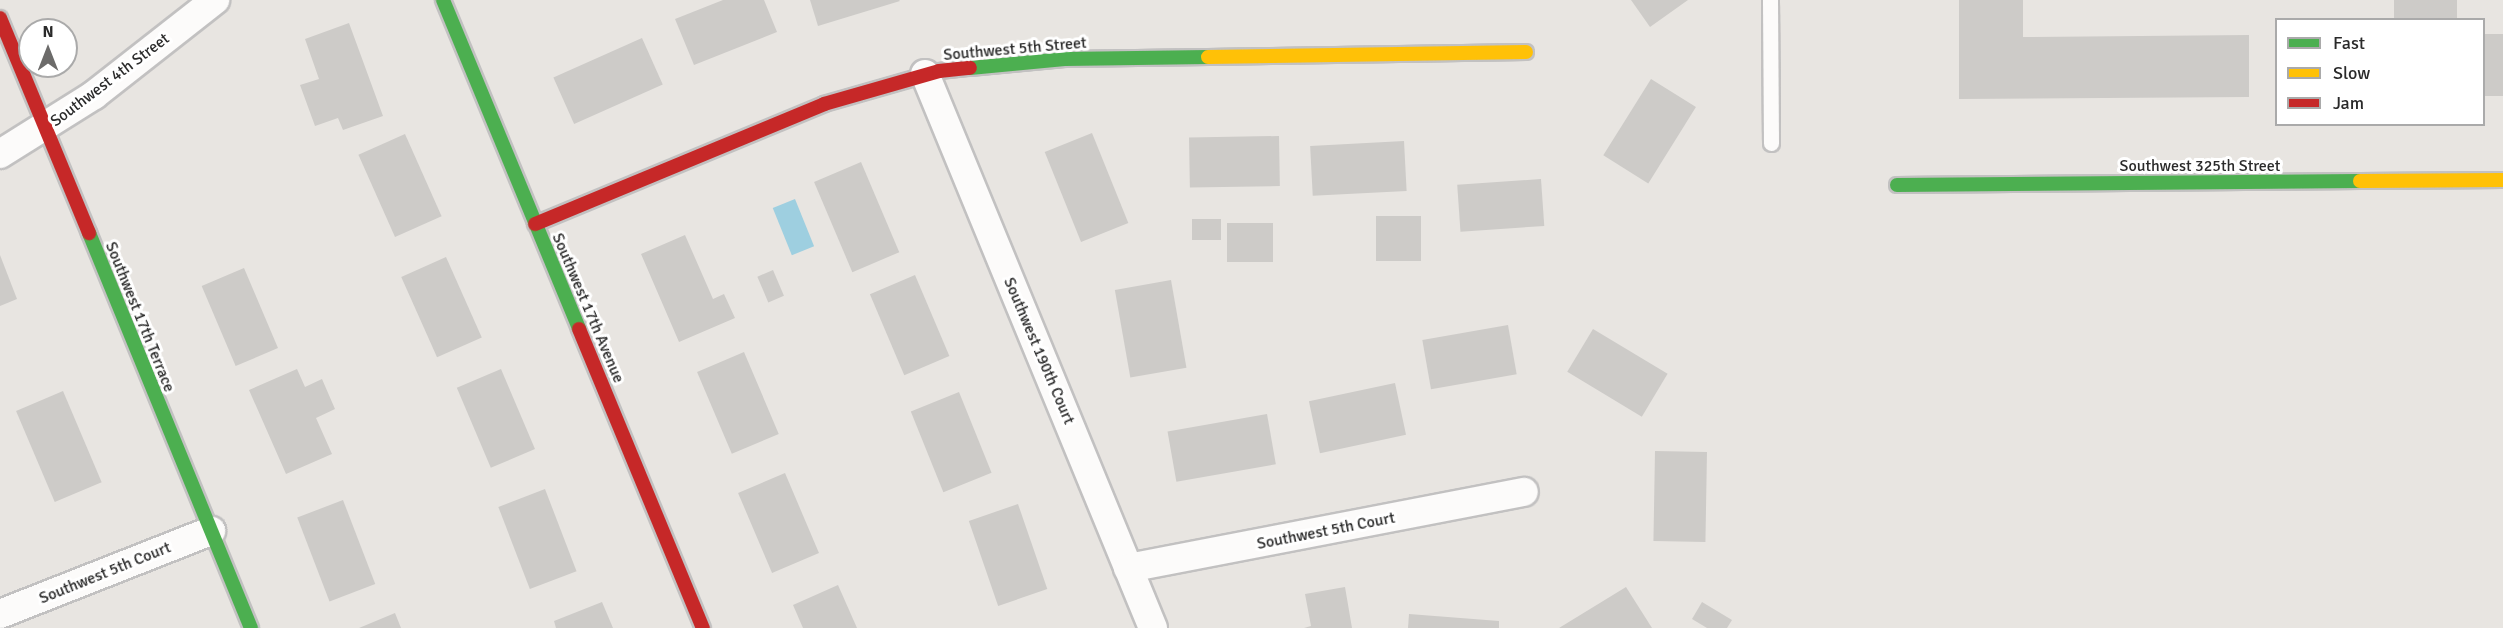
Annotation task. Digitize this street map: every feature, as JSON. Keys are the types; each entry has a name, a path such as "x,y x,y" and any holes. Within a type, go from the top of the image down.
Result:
{"street":[{"name":"Southwest 4th Street","path":"0,154 44,129 215,0"},
{"name":"Southwest 17th Avenue","path":"442,0 703,628"},
{"name":"Southwest 17th Terrace","path":"0,18 251,628"},
{"name":"Southwest 5th Street","path":"536,224 824,104 925,74 1065,59 1526,52"},
{"name":"Southwest 190th Court","path":"925,74 1153,628"},
{"name":"Southwest 325th Street","path":"1897,185 2503,180"},
{"name":"Southwest 5th Court","path":"1128,568 1524,492"},
{"name":"Southwest 5th Court","path":"0,614 210,531"}],"lane":[{"path":"1770,0 1771,143"}],"water":[{"path":"795,199 814,246 792,255 773,208"}],"building":[{"path":"723,0 764,0 777,32 694,65 675,19"},
{"path":"810,0 899,0 900,1 818,26"},
{"path":"1631,0 1688,0 1650,27"},
{"path":"1959,0 2023,0 2023,37 2249,35 2249,97 1959,99"},
{"path":"2394,0 2457,0 2457,18 2394,18"},
{"path":"349,23 383,116 343,130 338,118 315,126 300,85 319,79 305,39"},
{"path":"2485,34 2503,34 2503,96 2485,96"},
{"path":"642,38 663,85 574,124 553,77"},
{"path":"1651,79 1696,107 1648,183 1603,155"},
{"path":"1092,133 1128,223 1081,242 1045,152"},
{"path":"405,134 442,216 395,237 358,155"},
{"path":"1279,136 1280,186 1190,188 1189,138"},
{"path":"1404,141 1407,191 1313,196 1310,146"},
{"path":"861,162 899,252 852,272 814,182"},
{"path":"1541,179 1544,226 1460,232 1457,185"},
{"path":"1376,216 1421,216 1421,261 1376,261"},
{"path":"1192,219 1221,219 1221,240 1192,240"},
{"path":"1227,223 1273,223 1273,262 1227,262"},
{"path":"685,235 713,299 724,294 735,318 679,342 641,254"},
{"path":"0,255 17,299 0,306"},
{"path":"446,257 482,337 437,357 401,277"},
{"path":"244,268 278,348 236,366 202,286"},
{"path":"773,270 784,296 768,302 757,277"},
{"path":"915,275 949,356 904,375 870,294"},
{"path":"1171,280 1186,368 1130,378 1115,290"},
{"path":"1508,325 1517,374 1431,389 1422,340"},
{"path":"1593,329 1668,374 1642,417 1567,372"},
{"path":"744,352 779,434 732,454 697,372"},
{"path":"297,369 305,387 322,379 335,409 316,418 332,454 286,474 249,390"},
{"path":"501,369 535,449 491,468 457,388"},
{"path":"1395,383 1406,435 1320,453 1309,401"},
{"path":"63,391 102,482 55,502 16,411"},
{"path":"959,392 992,473 943,492 911,411"},
{"path":"1267,414 1276,464 1176,482 1168,432"},
{"path":"1655,451 1707,452 1705,542 1653,541"},
{"path":"785,473 819,553 772,573 738,493"},
{"path":"545,489 577,571 530,589 498,507"},
{"path":"343,500 375,584 330,602 297,518"},
{"path":"1018,504 1047,589 998,606 969,521"},
{"path":"838,585 857,628 803,628 793,605"},
{"path":"1345,587 1352,628 1304,628 1311,626 1305,594"},
{"path":"1626,587 1652,628 1559,628"},
{"path":"602,602 613,628 556,628 554,621"},
{"path":"1702,602 1732,620 1727,628 1707,628 1692,619"},
{"path":"395,613 401,628 359,628"},
{"path":"1409,614 1499,621 1499,628 1408,628"}],"traffic: fast":[{"path":"443,0 579,329"},
{"path":"970,68 1065,59 1208,57"},
{"path":"1897,185 2360,181"},
{"path":"89,233 251,628"}],"traffic: slow":[{"path":"1208,57 1526,52"},
{"path":"2360,181 2503,180"}],"traffic: jam":[{"path":"0,18 89,233"},
{"path":"535,224 824,104 939,71 970,68"},
{"path":"579,329 703,628"}]}
